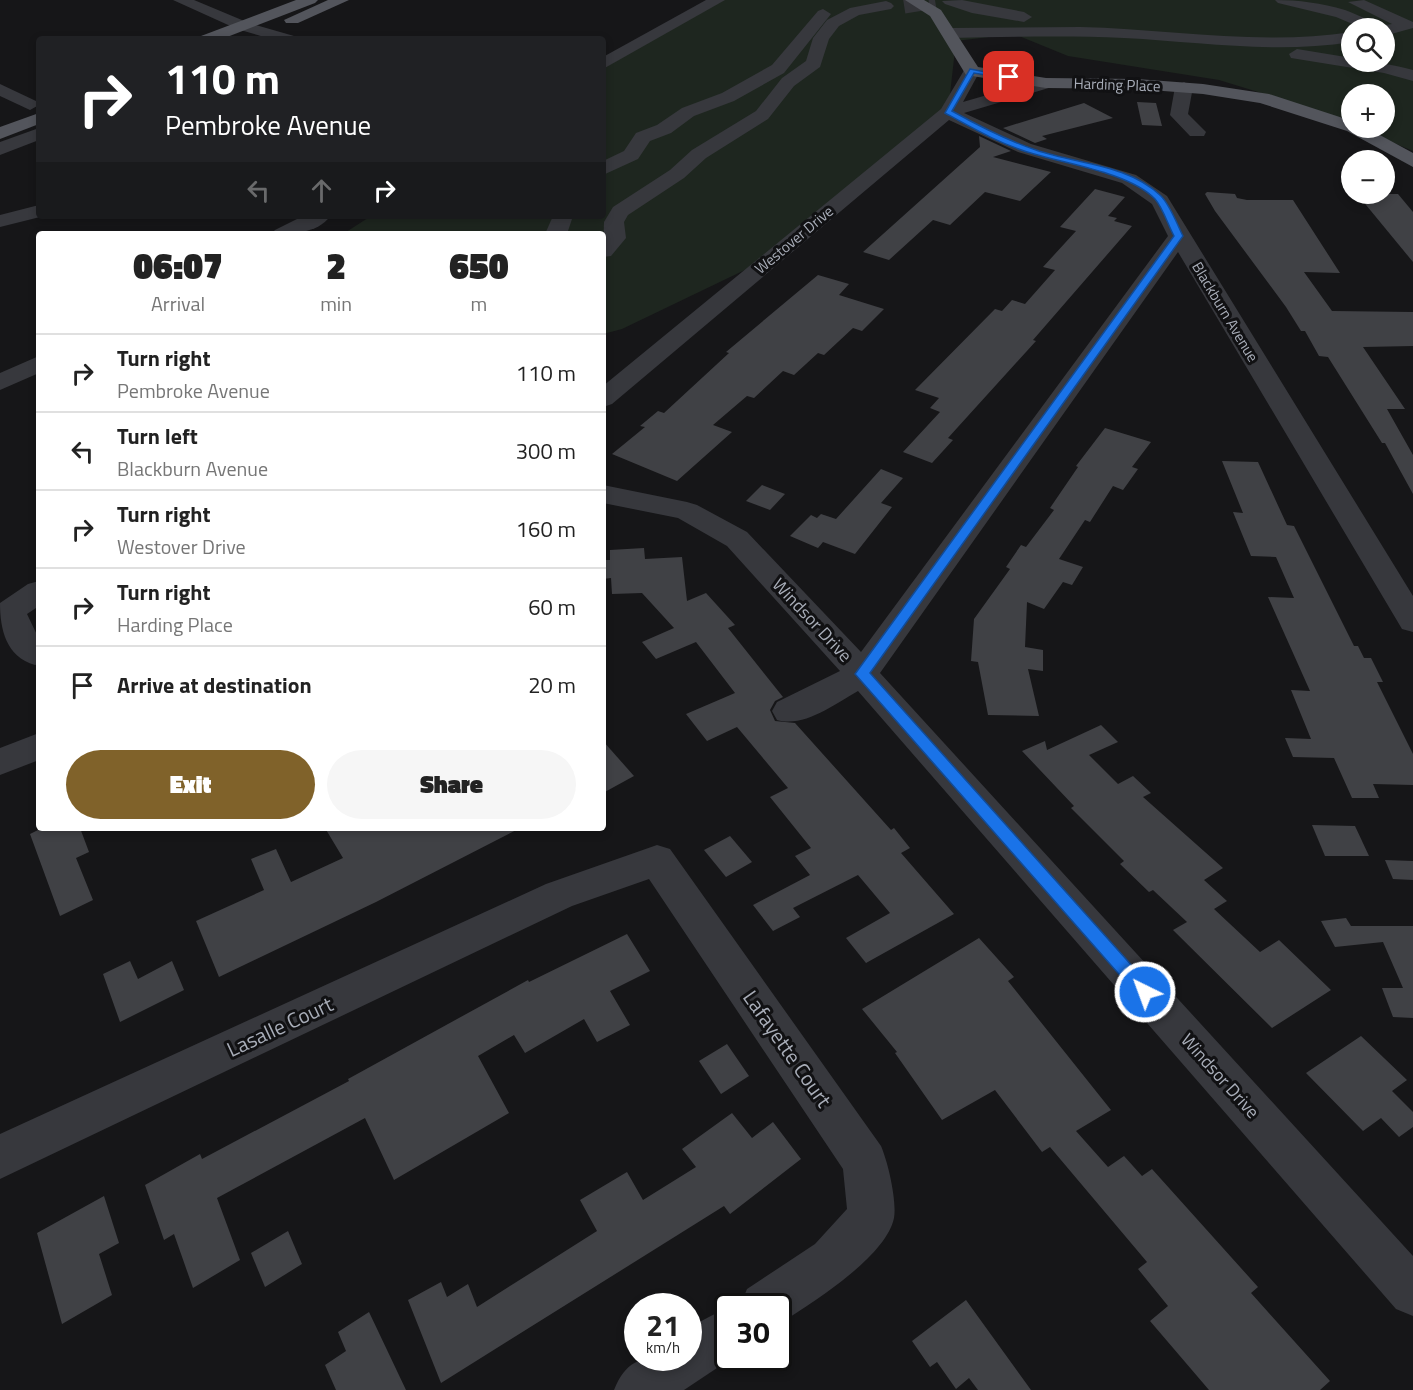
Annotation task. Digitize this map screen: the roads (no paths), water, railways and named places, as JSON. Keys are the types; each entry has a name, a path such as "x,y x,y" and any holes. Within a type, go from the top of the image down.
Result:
{"main road":[{"path":"222,36 243,32 310,0"},
{"path":"262,32 341,0"},
{"path":"894,3 936,13 972,70"},
{"name":"Harding Place","path":"972,70 1046,83 1184,87 1263,98 1341,123"},
{"path":"0,117 36,117"},
{"name":"Harding Place","path":"1373,138 1413,160"}],"street":[{"path":"181,0 243,32 262,32 277,36"},
{"path":"606,62 717,0"},
{"path":"606,168 629,157 644,137 664,129 688,112 731,96 778,69 826,10 848,0"},
{"path":"941,0 1004,0"},
{"path":"941,0 1010,15 1072,20 1124,33"},
{"path":"1282,0 1351,18"},
{"path":"1355,0 1406,21 1407,25 1395,29"},
{"path":"606,247 615,238 614,222 620,211 677,174 699,154 760,117 788,82 814,63 821,38 833,23 855,11 894,3"},
{"path":"950,33 1124,33 1290,45 1319,44 1341,39"},
{"path":"1395,40 1401,45"},
{"path":"1239,42 1328,61 1378,66 1413,76"},
{"name":"Westover Drive","path":"606,397 948,112 972,70"},
{"path":"948,112 1046,83"},
{"path":"1184,87 1179,115 1197,132"},
{"path":"0,89 36,116"},
{"name":"Blackburn Avenue","path":"948,112 988,134 1035,152 1104,169 1132,181 1158,198 1413,621"},
{"path":"4,137 36,118"},
{"path":"0,221 36,213"},
{"path":"288,231 314,219"},
{"path":"789,711 815,700 862,674 1179,236"},
{"path":"0,383 36,365"},
{"name":"Windsor Drive","path":"606,495 687,511 736,539 862,674 1413,1292"},
{"path":"36,593 11,610 13,623 26,646 36,654"},
{"path":"0,762 36,747"},
{"name":"Lafayette Court","path":"559,895 657,860 865,1162 870,1217 832,1261 784,1293"},
{"name":"Lasalle Court","path":"0,1157 462,943 559,895"},
{"path":"639,1390 667,1371"}],"tunnel":[{"path":"904,5 935,0"}]}
